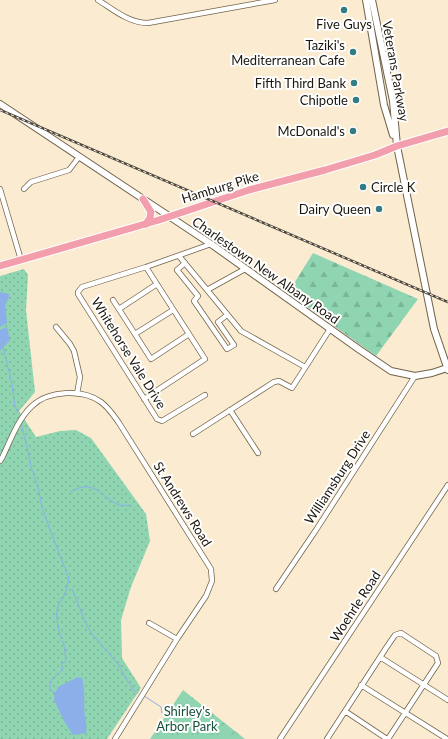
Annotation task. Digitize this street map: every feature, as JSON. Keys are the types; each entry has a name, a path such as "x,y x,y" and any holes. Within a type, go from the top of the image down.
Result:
{"main road":[{"name":"Veterans Parkway","path":"366,0 384,105 397,146 434,329 447,369"},
{"name":"Veterans Parkway","path":"372,0 393,101 397,146"},
{"name":"Charlestown New Albany Road","path":"0,104 211,244 330,329 392,371 415,376 447,369"},
{"name":"Hamburg Pike","path":"0,266 146,224 249,190 375,155 397,146 448,131"},
{"path":"143,199 151,212 150,218 146,224"}],"street":[{"path":"98,0 125,18 139,23 148,23 275,0"},
{"path":"24,189 31,182 69,170 79,157"},
{"path":"0,189 21,260"},
{"name":"Whitehorse Vale Drive","path":"205,394 162,421 157,418 78,292 82,287 179,256 211,244"},
{"path":"179,256 241,331 305,367"},
{"path":"185,263 177,270 198,296 194,301 227,349 234,344 218,322 227,315"},
{"path":"144,399 205,359 146,267"},
{"path":"207,290 245,269"},
{"path":"119,310 157,284"},
{"path":"113,300 151,359 189,334"},
{"path":"135,334 173,310"},
{"path":"56,327 74,351 80,377 77,394"},
{"path":"193,434 276,381 279,381 292,388 330,329"},
{"name":"Williamsburg Drive","path":"276,589 316,530 415,376"},
{"name":"St Andrews Road","path":"0,461 19,423 32,405 45,397 53,395 77,394 102,402 119,423 210,569 212,581 206,596 177,639 115,739"},
{"path":"230,410 258,453"},
{"name":"Woehrle Road","path":"280,739 448,485"},
{"path":"149,622 177,639"},
{"path":"328,738 361,685 395,635 402,633 437,658 438,663 388,739 345,711"},
{"path":"380,657 448,700"},
{"path":"361,685 447,739"}],"green space":[{"path":"313,253 418,299 376,356 288,293"},
{"path":"24,269 28,275 26,310 35,392 19,411 36,437 60,431 76,430 91,438 146,514 150,541 131,587 121,620 122,658 141,688 107,739 0,739 0,276"},
{"name":"Shirley's Arbor Park","path":"183,690 245,739 150,739"}],"water":[{"path":"0,292 9,294 9,297 5,305 7,323 0,327"},
{"path":"7,327 10,340 0,351 0,330"},
{"path":"78,677 82,678 83,683 86,733 73,735 64,721 54,700 58,687"}],"waterway":[{"path":"3,347 12,384 15,407 18,413"},
{"path":"21,423 42,507 69,577 63,599 58,605 57,609 57,622 61,638"},
{"path":"71,492 83,487 89,487 98,491 115,503 130,505"},
{"path":"72,589 91,633 118,664 133,690 138,693"},
{"path":"55,693 50,690 50,685 52,680 63,669 61,664 66,660 62,641"},
{"path":"144,696 161,707 162,713"}],"railway":[{"path":"0,110 448,302"}],"place":[{"name":"Five Guys","path":"344,10"},
{"name":"Taziki's Mediterranean Cafe","path":"353,52"},
{"name":"Fifth Third Bank","path":"354,83"},
{"name":"Chipotle","path":"356,100"},
{"name":"McDonald's","path":"353,131"},
{"name":"Circle K","path":"363,187"},
{"name":"Dairy Queen","path":"379,209"}]}
